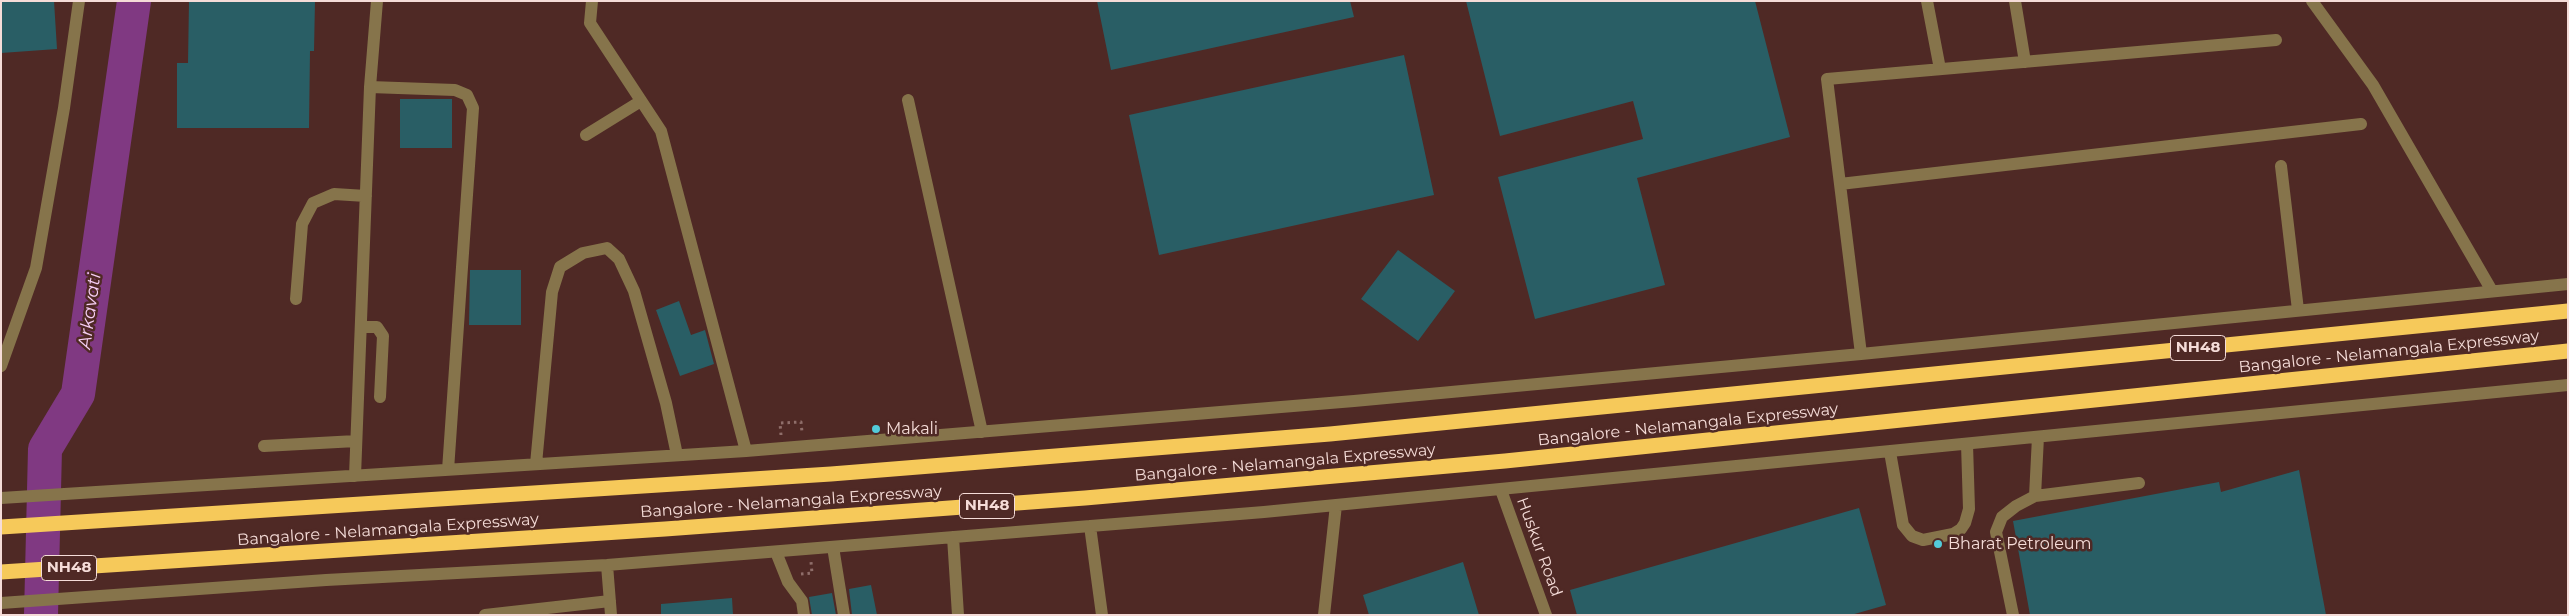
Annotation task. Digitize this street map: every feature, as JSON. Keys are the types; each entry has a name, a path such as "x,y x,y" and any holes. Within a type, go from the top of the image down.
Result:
{"highway":[{"name":"Bangalore - Nelamangala Expressway","path":"1,527 850,473 1330,434 1829,386 2568,310"},
{"name":"Bangalore - Nelamangala Expressway","path":"1,572 665,530 1084,498 1515,460 2568,351"}],"street":[{"path":"1,366 36,268 64,108 80,1"},
{"path":"355,476 370,87 377,1"},
{"path":"592,1 590,23 661,131 746,450"},
{"path":"1927,1 1940,69"},
{"path":"2016,1 2025,62"},
{"path":"2312,1 2373,85 2492,291"},
{"path":"1861,354 1828,80 2276,40"},
{"path":"370,87 455,90 467,95 473,108 448,470"},
{"path":"908,100 982,432"},
{"path":"586,135 640,101"},
{"path":"1840,184 2361,124"},
{"path":"2281,166 2298,310"},
{"path":"296,299 302,224 313,203 334,194 366,196"},
{"path":"536,464 552,292 560,267 583,253 606,248 619,259 634,291 666,403 677,455"},
{"path":"1,498 677,455 1344,402 1861,354 2568,284"},
{"path":"361,327 377,327 383,336 380,397"},
{"path":"1,603 607,564 1090,526 1502,490 2568,385"},
{"path":"2035,496 2038,437"},
{"path":"264,446 356,441"},
{"path":"1890,452 1903,525 1912,536 1923,540 1952,534 1965,523 1969,509 1967,444"},
{"path":"2013,615 1996,532 2002,517 2016,506 2035,496 2139,483"},
{"name":"Huskur Road","path":"1502,490 1546,615"},
{"path":"1324,615 1336,505"},
{"path":"1090,526 1102,615"},
{"path":"953,537 958,615"},
{"path":"833,547 844,615"},
{"path":"776,552 788,582 802,601 804,615"},
{"path":"607,564 611,615"},
{"path":"485,615 610,600"}],"path":[{"path":"781,442 780,424 801,422"}],"building":[{"path":"1,1 54,1 57,49 1,53"},
{"path":"189,1 315,1 314,51 310,51 309,128 177,128 177,63 188,63"},
{"path":"1097,1 1350,1 1354,17 1111,70"},
{"path":"1466,1 1755,1 1790,137 1637,178 1665,285 1535,319 1498,177 1643,139 1633,101 1500,136"},
{"path":"1404,55 1434,195 1159,255 1129,115"},
{"path":"400,99 452,99 452,148 400,148"},
{"path":"1398,250 1455,291 1418,341 1361,299"},
{"path":"470,270 521,270 521,325 469,325"},
{"path":"679,301 691,335 705,330 714,364 680,376 656,310"},
{"path":"2299,470 2326,615 2030,615 2013,521 2219,482 2221,492"},
{"path":"1859,508 1886,605 1851,615 1577,615 1570,590"},
{"path":"1463,562 1479,615 1369,615 1363,595"},
{"path":"871,585 877,615 852,615 849,589"},
{"path":"832,593 836,615 812,615 809,597"},
{"path":"732,598 733,615 661,615 661,604"}],"waterway":[{"name":"Arkavati","path":"41,615 45,449 78,394 134,1"}],"place":[{"name":"Makali","path":"876,429"},
{"name":"Bharat Petroleum","path":"1938,544"}]}
